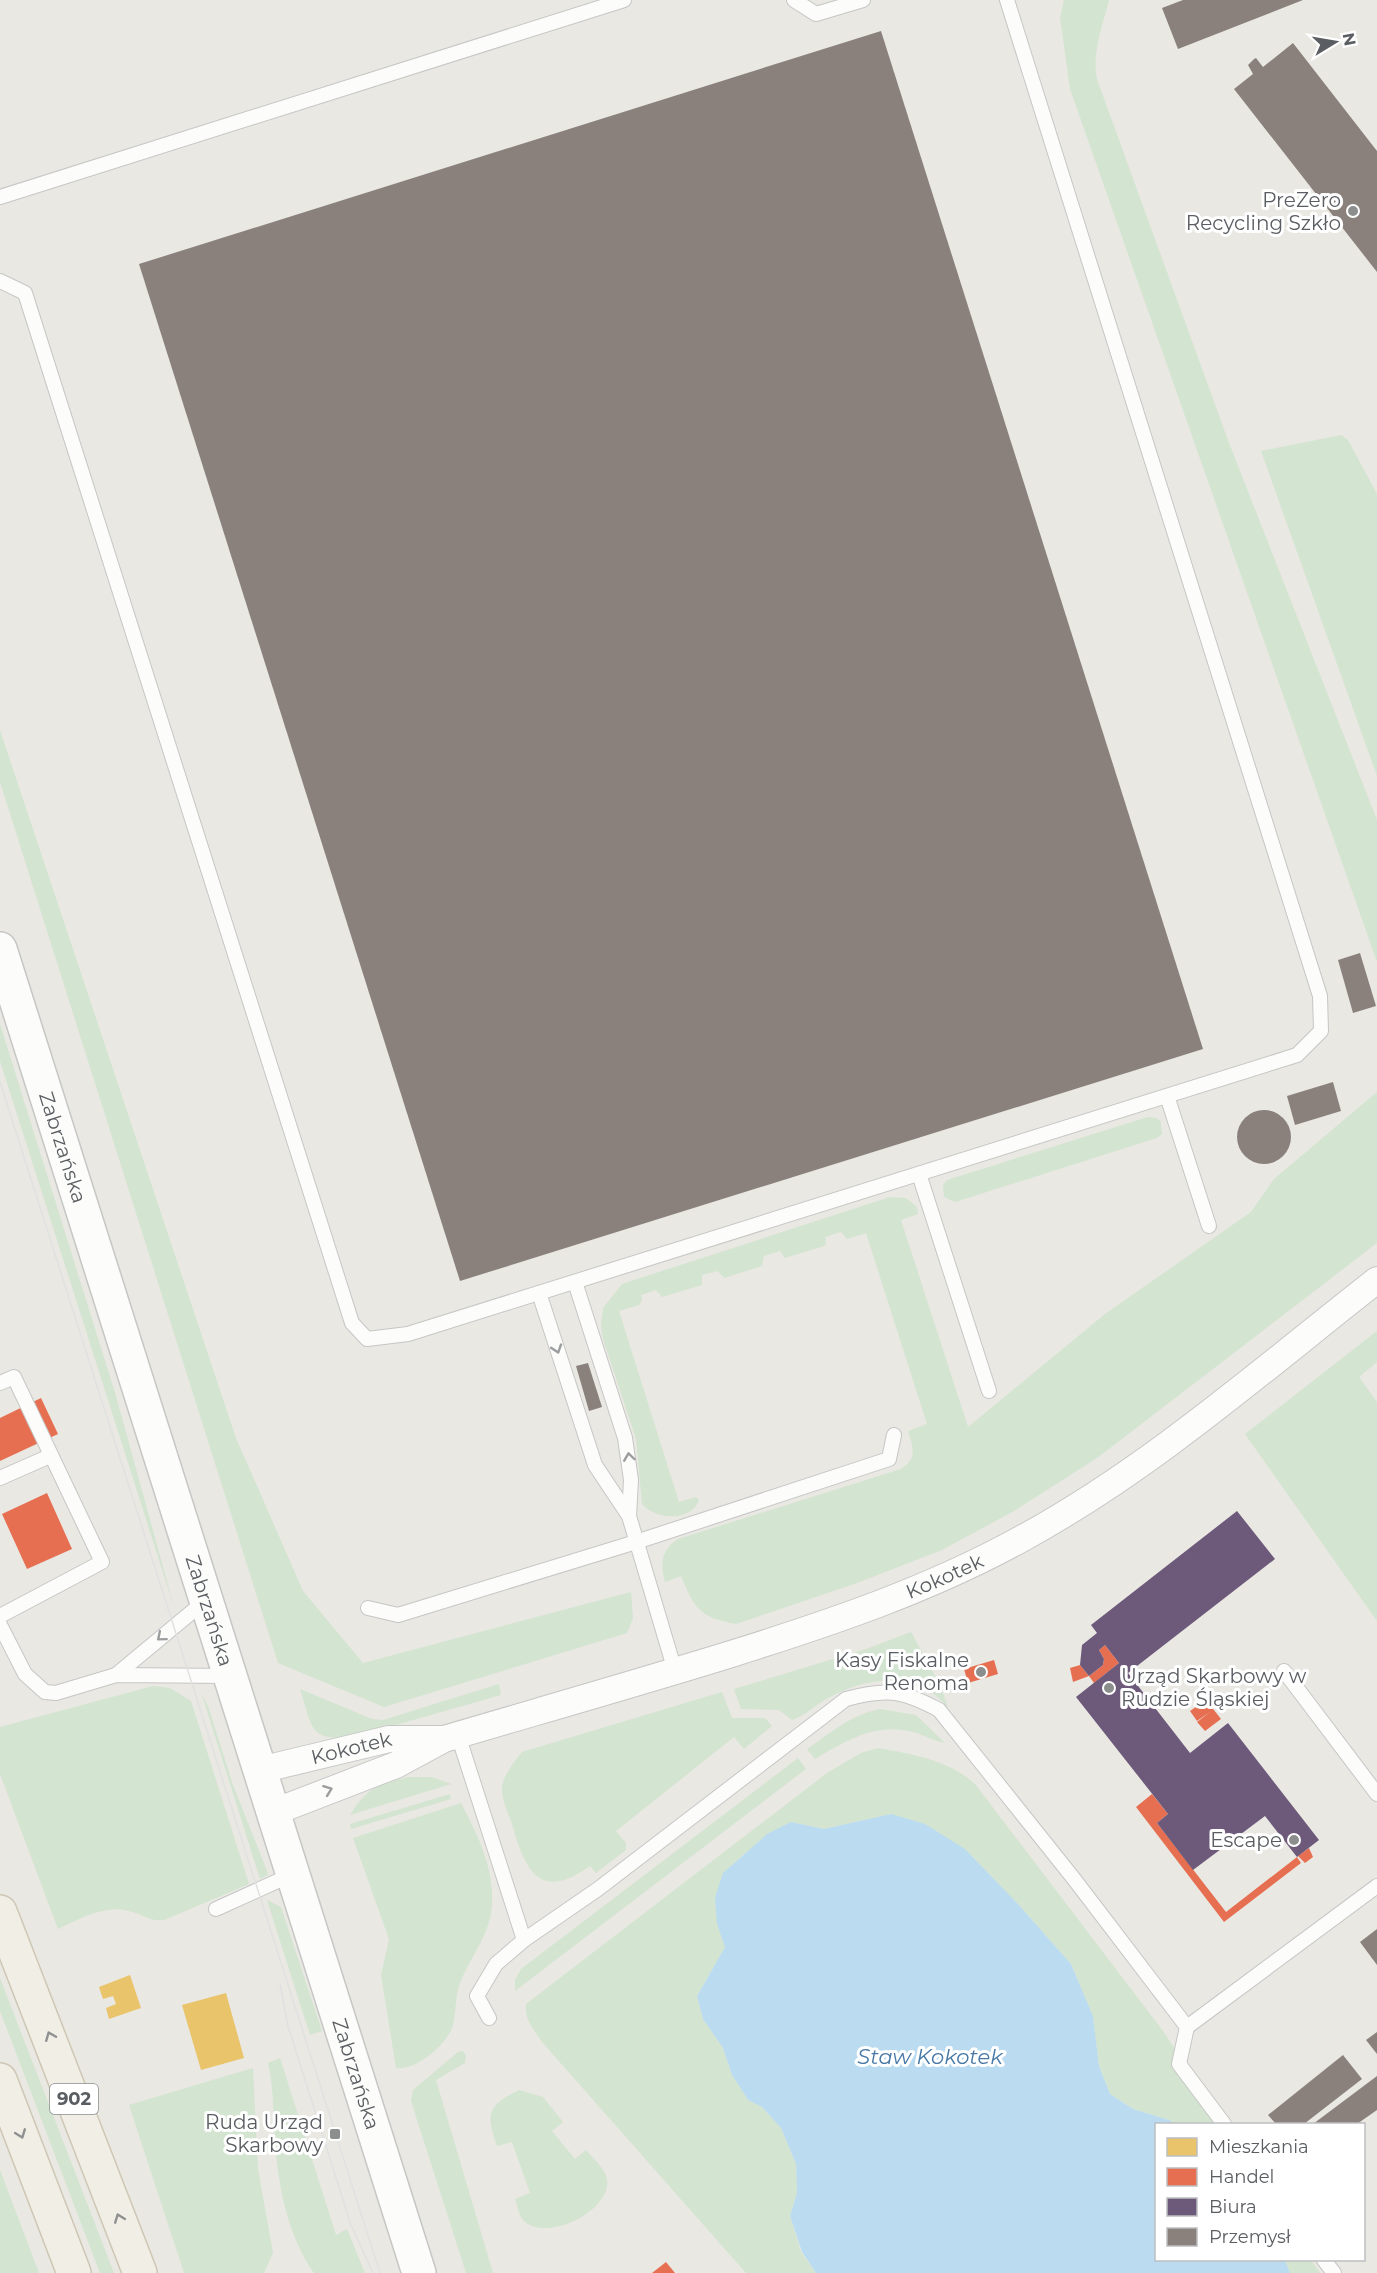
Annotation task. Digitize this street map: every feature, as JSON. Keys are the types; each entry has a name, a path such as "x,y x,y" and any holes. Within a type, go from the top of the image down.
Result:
{"main road":[{"name":"Zabrzańska","path":"0,949 419,2273"},
{"path":"0,1887 3,1919"},
{"name":"902","path":"3,1919 140,2273"},
{"path":"0,2080 74,2273"}],"street":[{"name":"Kokotek","path":"274,1812 396,1765 451,1737 675,1671 879,1605 949,1576 1022,1539 1127,1474 1377,1280"},
{"name":"Kokotek","path":"260,1770 389,1739 451,1737"}],"lane":[{"path":"0,197 624,0"},
{"path":"794,0 816,15 863,0"},
{"path":"0,281 25,293 352,1323 367,1339 408,1334 1297,1055 1321,1031 1320,996 1007,0"},
{"path":"1167,1096 1209,1226"},
{"path":"919,1174 989,1391"},
{"path":"575,1282 629,1455 629,1515 675,1671"},
{"path":"539,1293 595,1465 629,1515"},
{"path":"0,1383 14,1377 102,1562 0,1616"},
{"path":"368,1608 398,1615 636,1542 889,1458 894,1435"},
{"path":"0,1478 50,1456"},
{"path":"116,1675 206,1600"},
{"path":"0,1625 25,1674 35,1686 45,1692 56,1693 116,1675 231,1677"},
{"path":"1284,1671 1377,1794"},
{"path":"489,2018 477,1996 496,1964 524,1940 598,1889 846,1699 874,1692 910,1694 939,1710 1074,1879 1187,2027"},
{"path":"451,1737 524,1940"},
{"path":"216,1909 293,1874"},
{"path":"1223,2123 1179,2064 1187,2027 1377,1886"}],"green space":[{"path":"1064,0 1109,0 1096,52 1098,82 1229,443 1377,820 1377,962 1070,89 1060,18"},
{"path":"1341,435 1348,440 1377,494 1377,776 1261,451"},
{"path":"0,730 236,1438 303,1591 363,1663 631,1592 633,1618 627,1633 384,1707 278,1663 0,782"},
{"path":"0,1024 116,1396 174,1607 0,1061"},
{"path":"1377,1092 1377,1243 1097,1458 1014,1511 942,1550 857,1583 736,1624 714,1618 700,1610 690,1596 681,1576 665,1582 663,1558 668,1548 678,1539 901,1469 910,1461 913,1452 908,1431 927,1424 866,1233 847,1239 841,1232 825,1237 824,1246 785,1258 780,1251 764,1256 762,1266 724,1278 718,1271 702,1275 702,1285 662,1297 656,1290 641,1295 642,1300 639,1305 619,1311 679,1502 696,1497 699,1500 689,1512 681,1515 664,1516 655,1513 642,1504 636,1439 603,1339 601,1325 603,1308 622,1284 890,1197 906,1198 917,1207 918,1214 901,1220 968,1427 1105,1314 1251,1212 1274,1179"},
{"path":"1148,1117 1156,1118 1161,1122 1162,1134 1157,1138 955,1202 944,1197 943,1185 947,1180"},
{"path":"1377,1331 1377,1362 1359,1377 1377,1402 1377,1621 1245,1434"},
{"path":"911,1632 941,1687 948,1708 935,1695 921,1687 905,1682 888,1681 855,1686 823,1701 792,1720 779,1710 741,1709 734,1689 866,1649"},
{"path":"499,1684 501,1695 357,1736 341,1738 321,1735 315,1730 300,1689 372,1719 383,1720"},
{"path":"153,1686 170,1688 191,1701 249,1884 164,1920 150,1919 129,1911 111,1909 58,1929 0,1774 0,1727"},
{"path":"722,1692 732,1718 765,1718 772,1726 744,1749 734,1737 616,1831 626,1843 626,1850 596,1873 590,1866 559,1881 547,1881 537,1876 529,1867 517,1841 502,1792 503,1783 512,1764 522,1752"},
{"path":"202,1695 208,1706 233,1785 267,1871 268,1875 260,1879"},
{"path":"880,1709 916,1715 945,1743 913,1732 886,1729 861,1735 815,1759 807,1749 850,1720"},
{"path":"878,1748 930,1759 954,1769 975,1784 1163,2031 1223,2123 1174,2123 1133,2109 1110,2094 1099,2066 1093,2016 1071,1964 965,1849 891,1814 824,1829 791,1822 753,1847 727,1871 720,1885 716,1902 718,1922 725,1947 697,1996 703,2019 723,2048 732,2075 748,2100 762,2107 781,2128 796,2164 797,2194 790,2216 801,2252 816,2273 746,2273 542,2042 528,2019 526,2004 827,1773 861,1753"},
{"path":"798,1758 806,1769 515,1991 515,1980 521,1969"},
{"path":"408,1777 432,1777 451,1784 350,1815 362,1799 374,1789"},
{"path":"450,1794 451,1799 351,1829 350,1824"},
{"path":"461,1803 487,1864 492,1890 491,1914 484,1935 460,1983 454,2023 448,2035 428,2056 412,2066 396,2068 381,1975 389,1939 353,1838"},
{"path":"267,1900 281,1907 322,2031 310,2035"},
{"path":"0,1978 114,2273 100,2273 0,2011"},
{"path":"463,2051 466,2056 465,2063 436,2080 493,2273 466,2273 411,2101 413,2090 458,2052"},
{"path":"280,2058 336,2235 347,2229 365,2273 314,2273 297,2243 286,2210 276,2158 268,2063"},
{"path":"253,2068 258,2169 273,2253 264,2273 184,2273 129,2105"},
{"path":"519,2090 543,2097 563,2122 552,2131 575,2159 586,2150 606,2175 607,2187 601,2199 578,2219 563,2225 548,2228 534,2227 523,2220 515,2199 530,2193 512,2142 497,2146 493,2134 492,2111 501,2101"},
{"path":"0,2170 39,2273 0,2273"},
{"path":"1285,2261 1312,2261 1320,2273 1290,2273"}],"water":[{"name":"Staw Kokotek","path":"891,1814 925,1824 965,1849 1071,1964 1093,2016 1099,2066 1110,2094 1133,2109 1174,2123 1155,2123 1155,2261 1285,2261 1290,2273 816,2273 802,2252 790,2216 797,2193 796,2164 781,2128 762,2107 748,2100 732,2075 723,2048 703,2019 697,1996 725,1947 717,1924 715,1897 723,1873 767,1834 791,1822 824,1829"}],"building: Mieszkania":[{"path":"130,1975 141,2008 109,2019 106,2008 116,2004 113,1996 103,1999 99,1987"},
{"path":"226,1993 244,2058 201,2070 182,2005"}],"building: Handel":[{"path":"41,1398 58,1434 0,1461 0,1418"},
{"path":"47,1493 72,1549 27,1569 2,1514"},
{"path":"1105,1645 1119,1663 1094,1683 1089,1676 1103,1665 1104,1659 1099,1650"},
{"name":"Kasy Fiskalne Renoma","path":"994,1660 998,1674 968,1683 964,1669"},
{"path":"1080,1665 1089,1676 1073,1682 1070,1668"},
{"path":"1206,1700 1221,1719 1205,1731 1197,1722 1210,1712 1197,1721 1190,1711"},
{"path":"1152,1794 1168,1814 1157,1823 1226,1912 1297,1857 1301,1863 1224,1922 1136,1807"},
{"path":"1309,1848 1313,1857 1305,1863 1298,1856"},
{"path":"666,2262 675,2273 652,2273"}],"building: Biura":[{"path":"1237,1511 1275,1559 1128,1673 1190,1753 1228,1723 1319,1840 1297,1857 1265,1816 1193,1870 1157,1823 1168,1814 1076,1697 1119,1663 1105,1645 1099,1650 1104,1659 1103,1665 1089,1676 1080,1665 1082,1645 1097,1633 1091,1625"}],"building: Przemysł":[{"path":"1183,0 1303,0 1178,49 1162,8"},
{"path":"881,31 1203,1049 460,1281 139,264"},
{"name":"PreZero Recycling Szkło","path":"1293,43 1377,151 1377,272 1234,89 1253,74 1248,65 1254,59 1256,58 1263,67"},
{"path":"1360,953 1376,1006 1353,1013 1338,960"},
{"path":"1333,1082 1341,1111 1295,1125 1287,1096"},
{"path":"1264,1110 1274,1112 1283,1118 1289,1127 1291,1137 1289,1147 1283,1156 1274,1162 1264,1164 1254,1162 1245,1156 1239,1147 1237,1137 1239,1127 1245,1118 1254,1112"},
{"path":"588,1363 602,1407 589,1411 576,1366"},
{"path":"1377,1929 1377,1965 1360,1942"},
{"path":"1377,2032 1377,2054 1366,2040"},
{"path":"1343,2055 1362,2079 1305,2123 1275,2123 1268,2115"},
{"path":"1377,2076 1377,2110 1358,2123 1314,2123"}],"tram line":[{"path":"0,1082 380,2273"},
{"path":"280,1984 288,2026 351,2225 373,2273"}],"place":[{"name":"PreZero Recycling Szkło","path":"1353,211"},
{"name":"Kasy Fiskalne Renoma","path":"981,1672"},
{"name":"Urząd Skarbowy w Rudzie Śląskiej","path":"1109,1688"},
{"name":"Escape","path":"1294,1840"},
{"name":"Ruda Urząd Skarbowy","path":"335,2134"}]}
